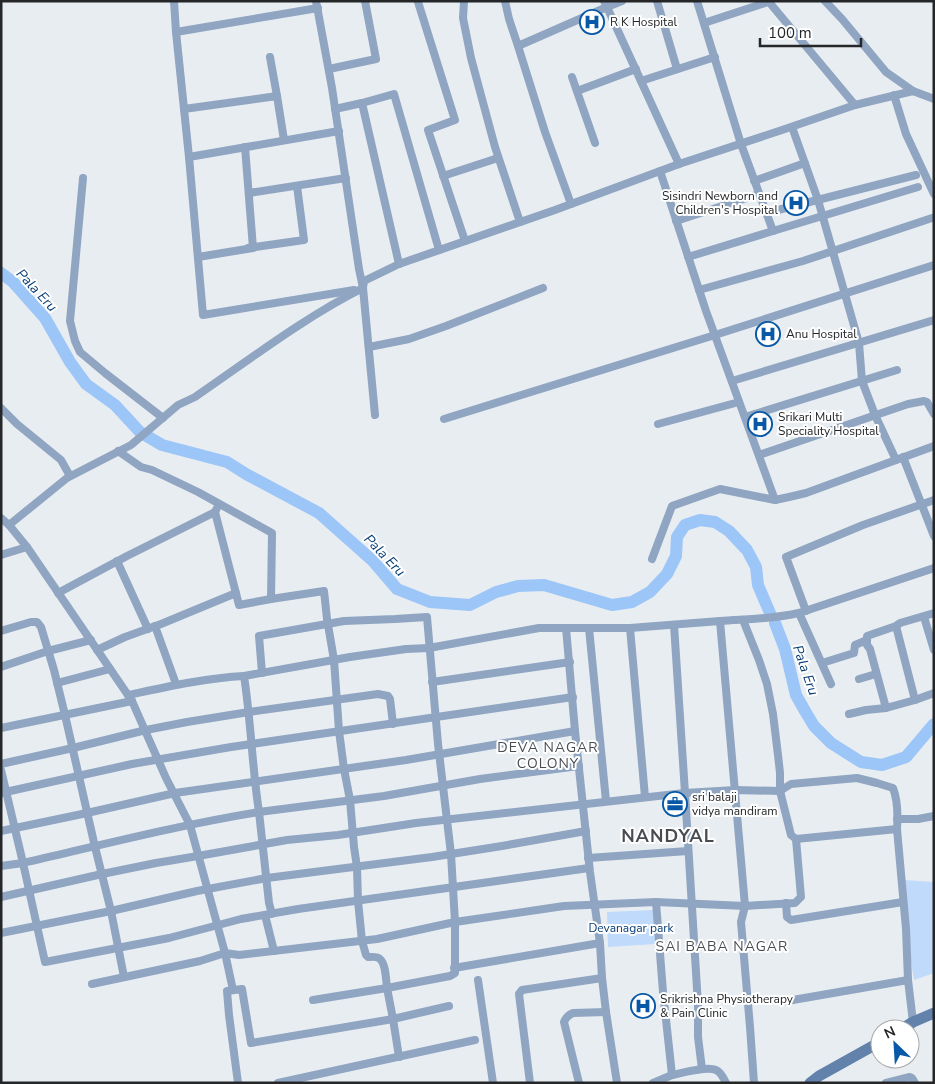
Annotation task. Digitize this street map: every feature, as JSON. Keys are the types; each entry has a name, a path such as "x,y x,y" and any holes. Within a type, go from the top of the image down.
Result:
{"main road":[{"path":"920,1019 934,1013"},
{"path":"810,1083 870,1048"}],"street":[{"path":"174,1 203,315 363,288"},
{"path":"329,68 376,59 365,1"},
{"path":"464,1 463,18 471,58 498,158 520,222"},
{"path":"505,1 545,132 571,204"},
{"path":"518,46 606,4 622,1"},
{"path":"657,1 677,69"},
{"path":"697,1 741,144 773,231"},
{"path":"825,1 886,72 913,91 934,99"},
{"path":"420,2 454,120 428,130 465,242"},
{"path":"704,23 770,2 854,105"},
{"path":"606,4 679,164"},
{"path":"176,32 317,5 329,68 363,288 374,415"},
{"path":"641,80 715,57"},
{"path":"270,58 284,140"},
{"path":"577,91 636,69"},
{"path":"572,77 595,143"},
{"path":"363,288 364,281 399,264 679,164 854,105 913,91"},
{"path":"335,109 394,94 439,250"},
{"path":"894,95 906,134 934,194"},
{"path":"184,109 278,96"},
{"path":"362,102 399,264"},
{"path":"792,127 818,200 859,343 862,381 876,415 900,458 934,536"},
{"path":"189,157 339,131"},
{"path":"245,147 253,248 248,248"},
{"path":"443,176 498,158"},
{"path":"754,181 805,163"},
{"path":"660,171 699,290 775,500"},
{"path":"766,212 916,175"},
{"path":"83,178 70,320 75,341 80,352 105,374 163,418"},
{"path":"249,193 346,178"},
{"path":"198,256 304,240 297,186"},
{"path":"688,257 918,187"},
{"path":"676,221 759,194"},
{"path":"699,290 832,251 932,218"},
{"path":"444,419 934,265"},
{"path":"9,525 70,476 131,445 178,405 195,396 304,323 363,288"},
{"path":"368,347 409,339 543,288"},
{"path":"732,381 934,320"},
{"path":"745,417 898,370"},
{"path":"658,424 739,402"},
{"path":"759,455 908,404 927,402 934,414"},
{"path":"1,408 17,424 61,460 70,476"},
{"path":"652,559 672,506 720,489 775,500 789,497 934,446"},
{"path":"118,451 141,467 152,470 219,503 272,532 271,599"},
{"path":"831,684 802,612 786,557 863,525 934,500"},
{"path":"219,503 215,512 239,605 324,591 334,660 339,731 350,800 362,941 366,955 368,957 378,957 383,964 399,1057"},
{"path":"58,593 215,512"},
{"path":"1,518 27,547 91,640 130,698 146,730 158,760 190,825 225,953 233,990"},
{"path":"1,555 27,547"},
{"path":"117,561 151,627 176,684"},
{"path":"1,728 65,715 176,684 244,676 406,649 429,648 539,628 630,628 785,617 934,568"},
{"path":"97,650 236,593"},
{"path":"886,708 870,649 867,645 867,636 900,623 934,613"},
{"path":"262,673 259,636 344,621 427,617 435,716 454,886 455,973 450,976 387,988 313,1000"},
{"path":"924,617 934,650"},
{"path":"743,620 760,660 767,684 778,755 780,791 791,835 796,839 896,828"},
{"path":"1,631 31,622 37,622 40,627 57,683 73,748 111,910 124,977"},
{"path":"720,622 745,906 740,922 754,1083"},
{"path":"674,625 698,1005 698,1037 702,1069"},
{"path":"896,626 915,700"},
{"path":"566,628 589,868 600,943 606,1012 617,1083"},
{"path":"589,628 606,801"},
{"path":"630,628 646,797"},
{"path":"1,667 91,640"},
{"path":"822,663 854,653 854,645 867,640"},
{"path":"432,682 570,662"},
{"path":"57,683 110,669"},
{"path":"859,679 876,674"},
{"path":"244,676 249,712 254,781 267,878 268,915 274,951"},
{"path":"849,714 886,708 934,693"},
{"path":"1,764 146,730 249,712 378,694 390,698 393,724"},
{"path":"4,792 132,764 435,716 573,697"},
{"path":"1,831 174,793 406,760 576,731"},
{"path":"1,866 221,818 579,766"},
{"path":"1,770 4,792 15,828 45,962 169,938 241,920 298,909 589,868"},
{"path":"1,897 156,862 287,840 353,833 416,823 685,793 735,790 780,791 791,784 857,778 893,788 896,795 896,828 913,1019"},
{"path":"897,819 934,816"},
{"path":"1,932 267,878 451,854 586,831"},
{"path":"92,984 200,961 225,953 240,954 274,951 377,939 455,922 564,906 656,902 745,906 794,903 801,897 796,839"},
{"path":"588,858 688,851"},
{"path":"656,902 672,1075"},
{"path":"786,903 787,917 791,920 903,902"},
{"path":"454,968 600,943"},
{"path":"530,1083 520,992 522,990 602,978"},
{"path":"478,980 493,1083"},
{"path":"787,1001 908,980"},
{"path":"238,1083 227,991 242,989 251,1043 393,1019 450,1006"},
{"path":"578,1083 564,1022 568,1015 573,1013 606,1012"},
{"path":"278,1083 475,1040"},
{"path":"653,1083 672,1075 702,1069 716,1070 721,1074 726,1083"},
{"path":"886,1083 910,1077 915,1083"}],"green space":[{"path":"904,880 934,882 934,973 914,980 910,955"},
{"name":"Devanagar park","path":"653,910 656,944 608,947 607,912"}],"waterway":[{"name":"Pala Eru","path":"1,273 13,282 45,318 70,362 86,384 115,405 140,432 162,445 227,462 319,513 373,561 397,589 430,602 470,605 496,592 518,586 544,585 612,605 632,602 650,592 667,574 676,556 677,537 685,525 700,520 715,522 729,531 747,550 756,567 758,585 770,613"},
{"name":"Pala Eru","path":"775,623 785,649 796,695 814,726 831,743 861,762 882,765 906,757 934,724"}],"place":[{"name":"R K Hospital","path":"592,22"},
{"name":"Sisindri Newborn and Children's Hospital","path":"796,203"},
{"name":"Anu Hospital","path":"768,334"},
{"name":"Srikari Multi Speciality Hospital","path":"760,424"},
{"name":"sri balaji vidya mandiram","path":"675,804"},
{"name":"Srikrishna Physiotherapy & Pain Clinic","path":"643,1006"}],"district":[{"name":"DEVA NAGAR COLONY","path":"548,756"},
{"name":"NANDYAL","path":"668,836"},
{"name":"SAI BABA NAGAR","path":"722,946"}]}
